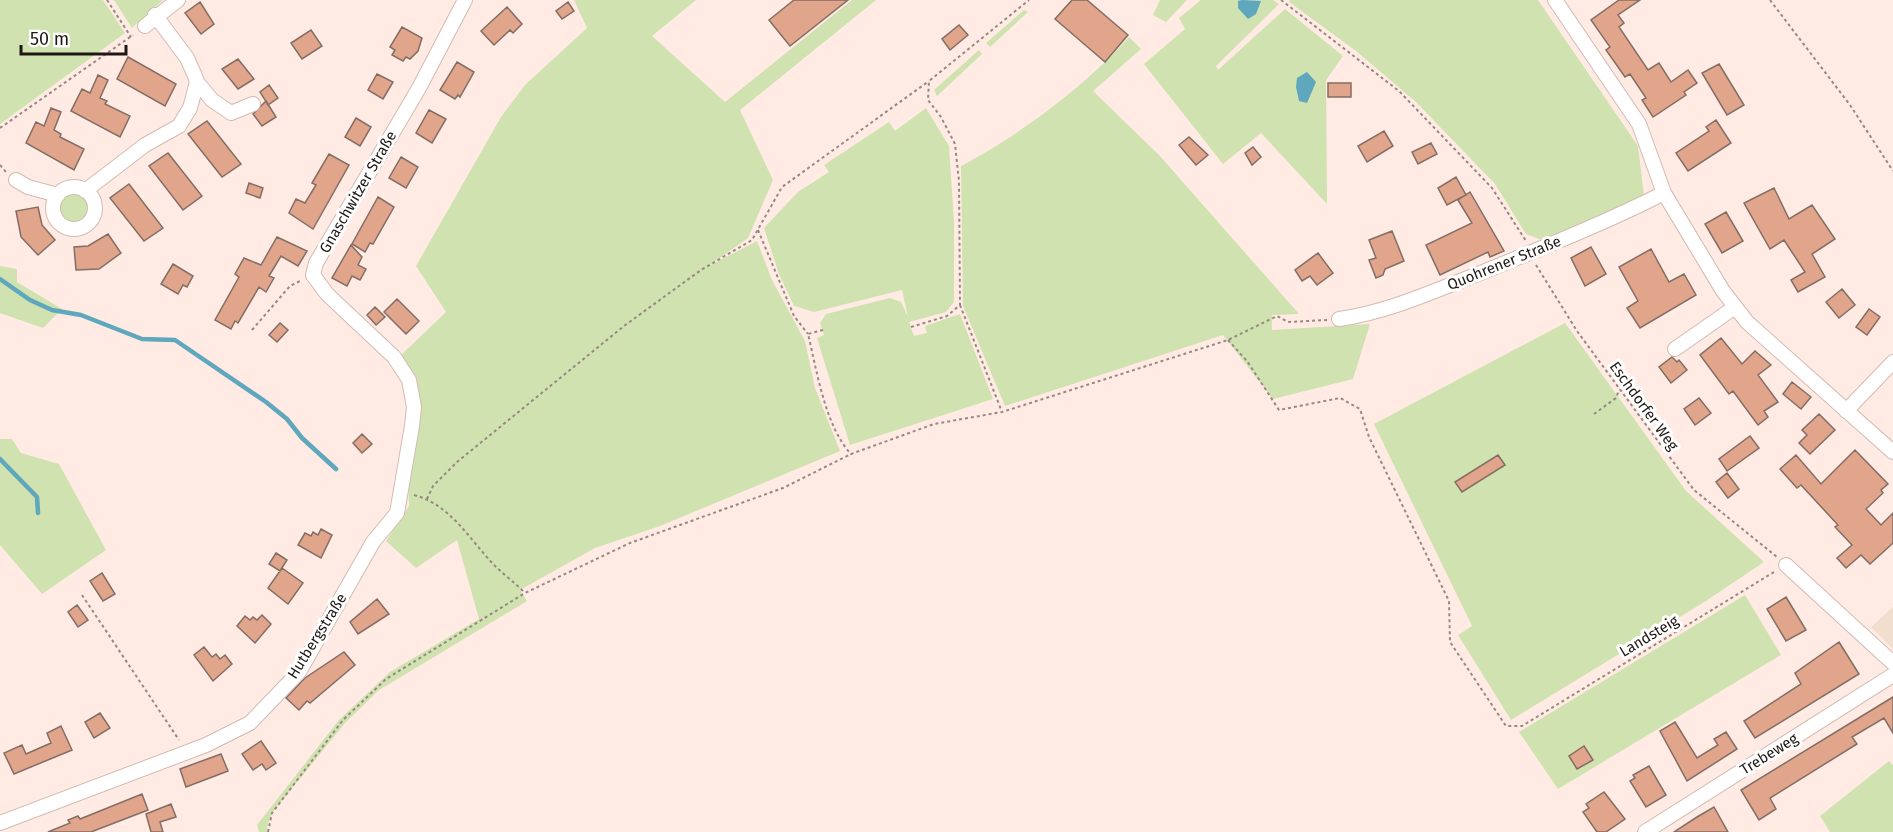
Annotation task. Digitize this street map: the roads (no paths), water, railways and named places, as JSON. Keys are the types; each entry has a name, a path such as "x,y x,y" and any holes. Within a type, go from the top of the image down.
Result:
{"street":[{"path":"145,26 155,15 178,0"},
{"path":"1555,0 1639,124 1664,193 1704,262 1735,307 1747,322 1893,453"},
{"name":"Gnaschwitzer Straße","path":"394,357 327,294 313,275 316,263 464,4"},
{"path":"155,15 187,58 197,82 212,100 231,113 253,104"},
{"path":"85,190 145,145 179,126 190,108 197,82"},
{"path":"16,180 28,187 58,195"},
{"path":"70,188 85,190 93,200 94,212 89,223 78,229 66,227 56,219 53,207 58,195 70,188"},
{"name":"Quohrener Straße","path":"1340,319 1378,312 1609,221 1664,193"},
{"path":"1675,350 1735,307"},
{"name":"Hutbergstraße","path":"0,823 187,752 250,723 299,672 373,542 397,513 414,407 409,380 394,357"},
{"path":"1846,411 1893,362"},
{"path":"1786,565 1893,663"},
{"name":"Trebeweg","path":"1645,832 1893,675"}],"water":[{"path":"1238,1 1261,1 1256,14 1248,19 1238,8"},
{"path":"1307,72 1316,82 1307,103 1299,101 1296,87 1297,78"}],"waterway":[{"path":"0,279 30,300 52,310 81,315 142,339 175,340 266,402 287,419 302,438 336,469"},
{"path":"0,459 37,497 38,513"}]}
